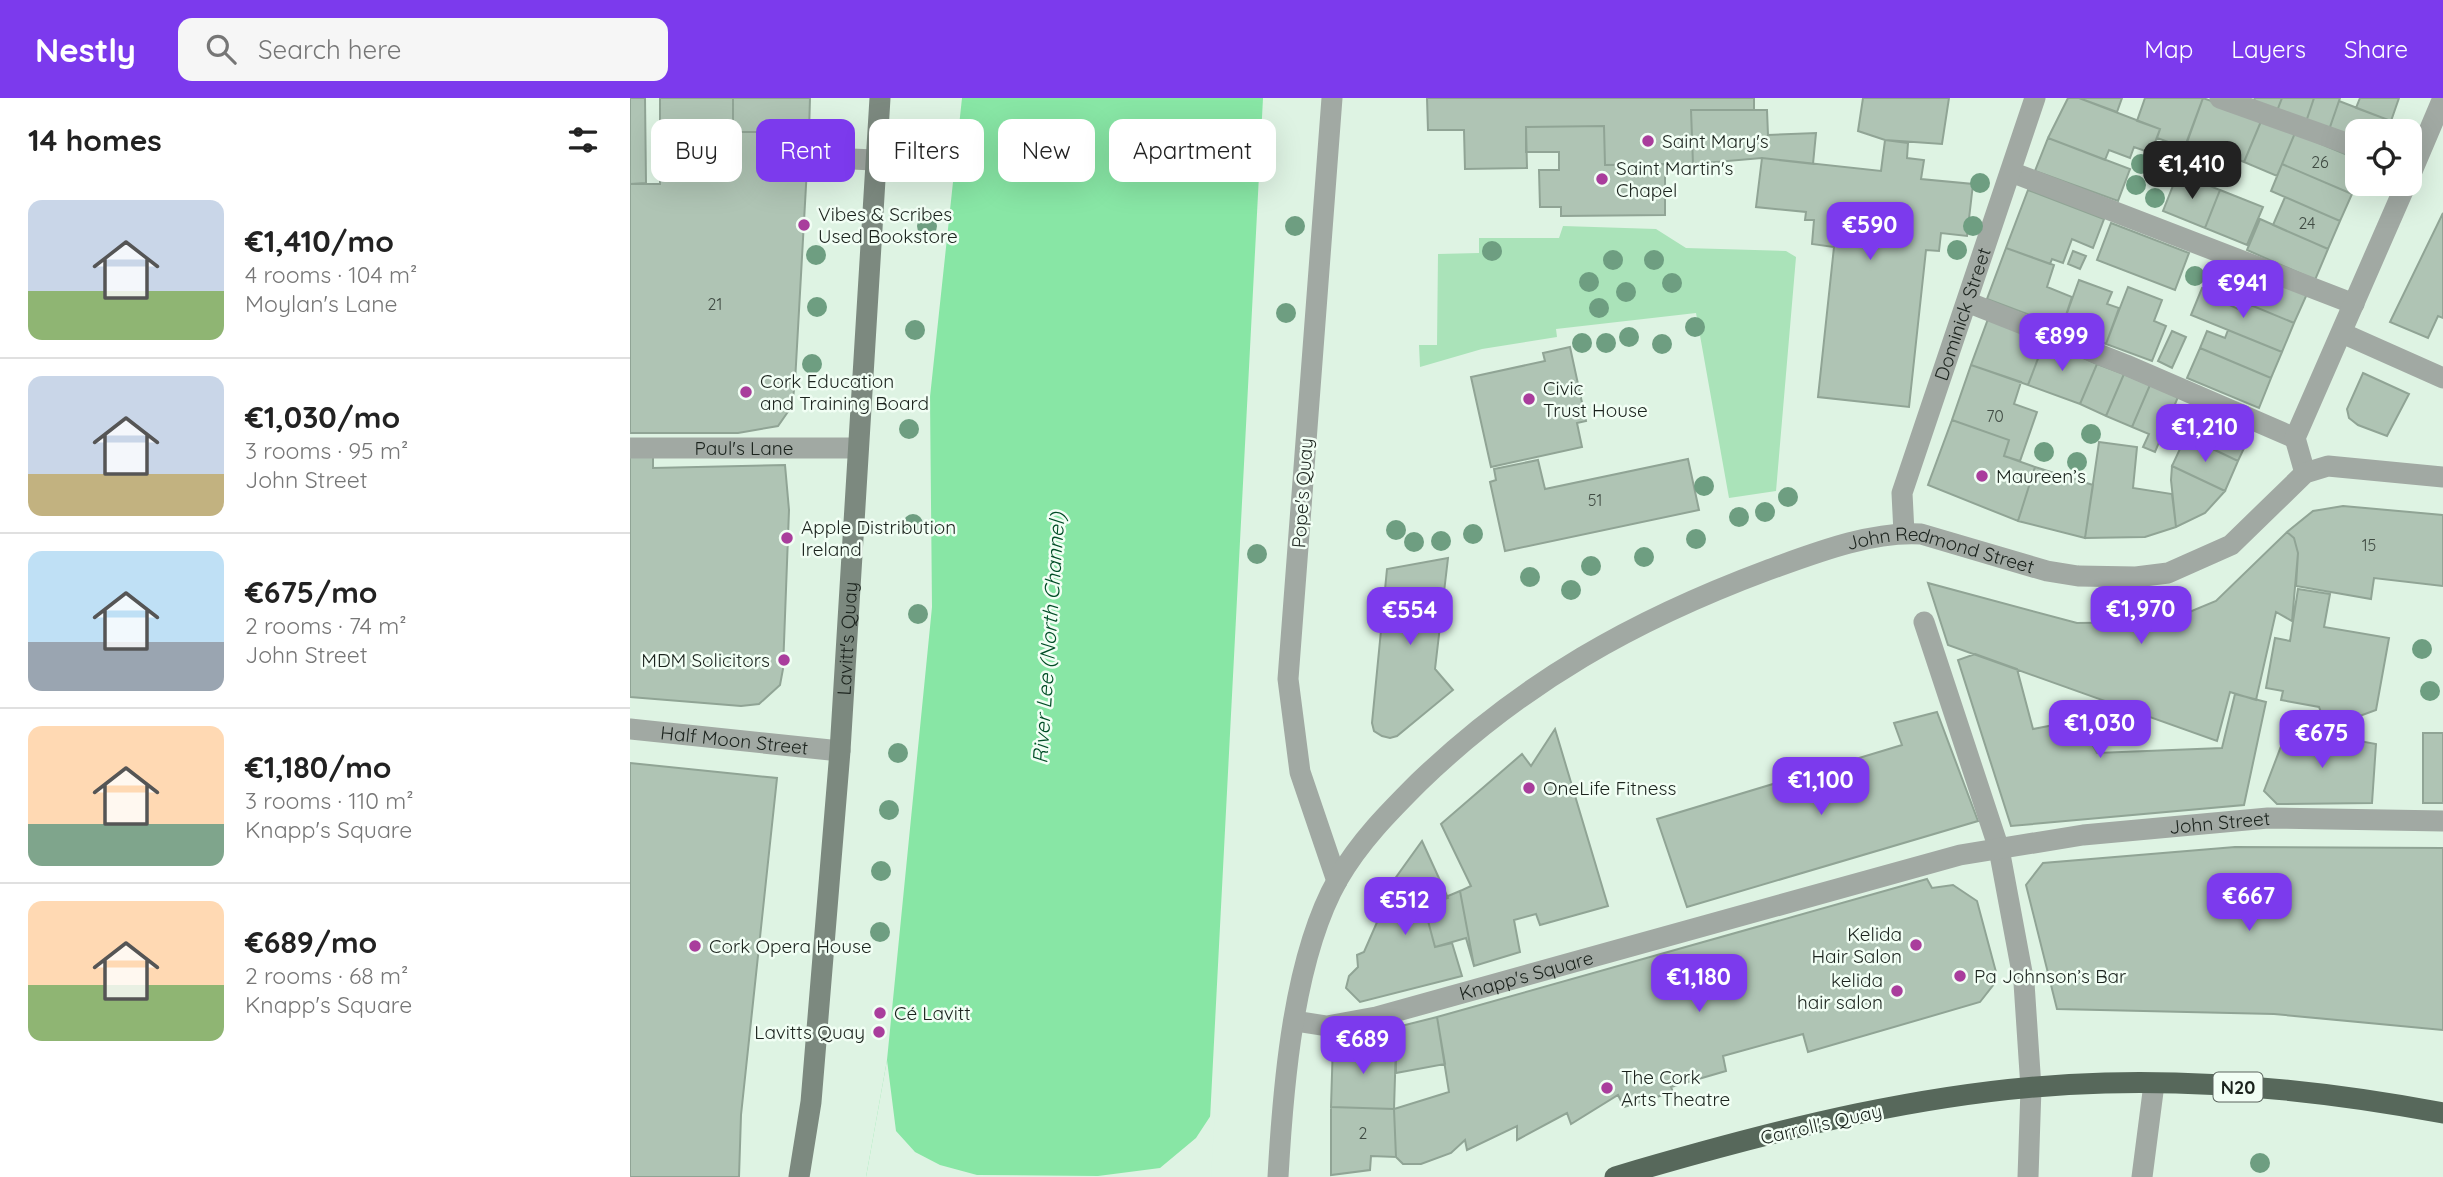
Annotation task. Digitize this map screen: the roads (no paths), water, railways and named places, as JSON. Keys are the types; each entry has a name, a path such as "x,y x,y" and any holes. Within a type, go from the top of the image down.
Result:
{"highway":[{"name":"N20","path":"2031,1088 2105,1083 2278,1089 2374,1100 2443,1113"},
{"name":"Carroll's Quay","path":"1615,1177 1800,1126 1914,1103 2031,1088"}],"main road":[{"name":"Lavitt's Quay","path":"878,119 880,98"},
{"name":"Lavitt's Quay","path":"799,1177 811,1102 853,581 857,448 873,182"}],"street":[{"name":"Pope's Quay","path":"1332,98 1288,679 1300,772 1337,881"},
{"name":"Dominick Street","path":"1904,533 1902,493 2035,98"},
{"path":"2220,98 2345,143"},
{"path":"2422,145 2442,98"},
{"path":"2011,172 2354,304"},
{"path":"2400,196 2295,438 2305,473 2328,466 2443,477"},
{"path":"1967,302 2126,365 2295,438"},
{"path":"2342,333 2443,378"},
{"name":"Paul's Lane","path":"630,448 857,448"},
{"name":"John Redmond Street","path":"1278,1177 1295,1021 1310,949 1337,881 1367,836 1406,795 1440,763 1542,680 1647,620 1699,597 1829,550 1904,533 1938,538 1996,558 2078,576 2136,577 2168,573 2231,545 2305,473"},
{"path":"1924,622 1999,849 2024,983 2031,1088 2028,1177"},
{"name":"Half Moon Street","path":"630,729 840,751"},
{"name":"John Street","path":"1999,849 2083,835 2268,818 2443,821"},
{"name":"Knapp's Square","path":"1295,1021 1327,1026 1376,1017 1961,855 1999,849"},
{"path":"2142,1177 2154,1084"}],"water":[{"name":"River Lee (North Channel)","path":"962,98 1263,98 1262,119 1109,119 1109,182 1259,182 1207,1177 866,1177 887,1060 932,607 930,397 953,182 984,182 984,119 960,119"}],"place":[{"name":"Saint Mary's","path":"1648,141"},
{"name":"Saint Martin's Chapel","path":"1602,179"},
{"name":"Vibes & Scribes Used Bookstore","path":"804,225"},
{"name":"Cork Education and Training Board","path":"746,392"},
{"name":"Civic Trust House","path":"1529,399"},
{"name":"Maureen’s","path":"1982,476"},
{"name":"Apple Distribution Ireland","path":"787,538"},
{"name":"MDM Solicitors","path":"784,660"},
{"name":"OneLife Fitness","path":"1529,788"},
{"name":"Kelida Hair Salon","path":"1916,945"},
{"name":"Cork Opera House","path":"695,946"},
{"name":"Pa Johnson’s Bar","path":"1960,976"},
{"name":"kelida hair salon","path":"1897,991"},
{"name":"Cé Lavitt","path":"880,1013"},
{"name":"Lavitts Quay","path":"879,1032"},
{"name":"The Cork Arts Theatre","path":"1607,1088"}]}
